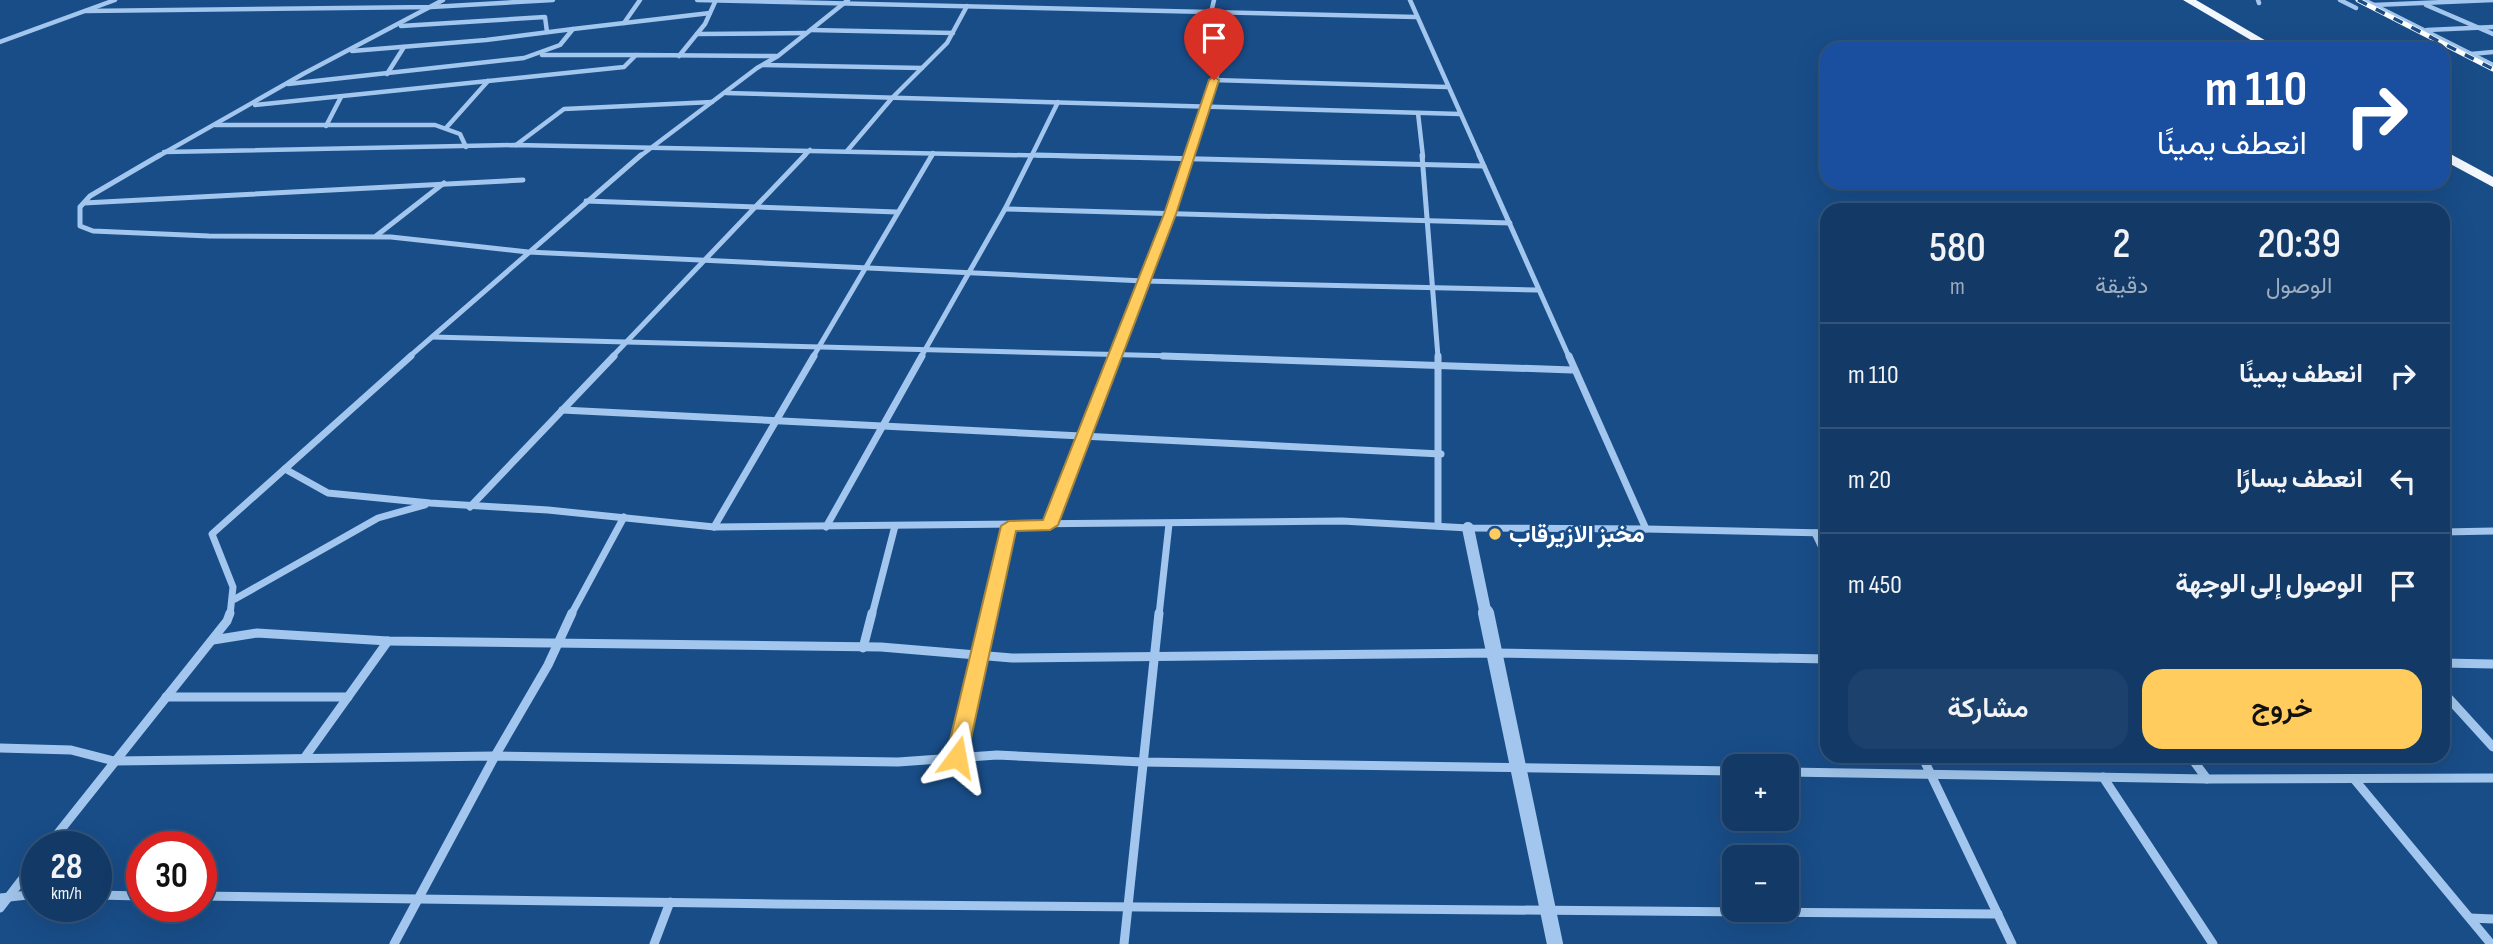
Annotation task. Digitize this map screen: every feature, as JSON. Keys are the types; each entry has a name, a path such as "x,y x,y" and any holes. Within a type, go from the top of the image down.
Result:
{"highway":[{"path":"2176,0 2247,42"},
{"path":"2188,0 2262,42"},
{"path":"2450,149 2493,174"},
{"path":"2450,158 2493,183"}],"street":[{"path":"0,42 115,0"},
{"path":"443,0 163,152 83,203 78,222 83,229 93,231 209,236 376,236 528,252 707,261 1144,281 1537,290"},
{"path":"85,11 431,7 553,0"},
{"path":"624,23 640,0"},
{"path":"697,0 1416,17"},
{"path":"952,6 955,0"},
{"path":"1060,9 1063,0"},
{"path":"1211,13 1214,0"},
{"path":"1410,0 1510,223 1572,370 1646,529"},
{"path":"2340,0 2357,8"},
{"path":"2364,0 2448,42"},
{"path":"2416,0 2493,34"},
{"path":"2374,5 2493,0"},
{"path":"679,56 698,34 715,2"},
{"path":"59,831 231,614 235,590 212,534 230,515 652,146 778,56 846,2"},
{"path":"847,151 891,97 953,33 967,6"},
{"path":"349,51 710,13"},
{"path":"1050,525 1170,214 1228,42 1229,13"},
{"path":"397,26 545,17 547,32"},
{"path":"2424,30 2493,27"},
{"path":"538,55 569,39 573,29"},
{"path":"698,34 953,33"},
{"path":"2450,43 2493,65"},
{"path":"387,74 404,47"},
{"path":"2471,54 2493,52"},
{"path":"284,84 538,55 778,56"},
{"path":"251,106 624,67 636,55"},
{"path":"762,65 922,68"},
{"path":"1214,80 1447,87"},
{"path":"446,128 488,81"},
{"path":"725,93 1460,114"},
{"path":"326,126 341,97"},
{"path":"515,145 564,109 712,102"},
{"path":"826,527 969,273 1058,103"},
{"path":"1418,113 1440,366 1438,526"},
{"path":"212,125 428,125 460,134 466,148"},
{"path":"163,152 515,145 652,146 1484,166"},
{"path":"470,506 707,261 810,150"},
{"path":"714,527 933,153"},
{"path":"83,203 523,180"},
{"path":"376,236 445,183"},
{"path":"586,201 897,212"},
{"path":"1004,209 1510,223"},
{"path":"431,337 1116,354 1572,370"},
{"path":"562,410 1441,454"},
{"path":"285,469 328,493 714,527 1342,521 1468,528 1820,533"},
{"path":"235,599 378,518 429,503"},
{"path":"394,944 624,517"},
{"path":"1124,944 1169,524"},
{"path":"863,648 895,526"},
{"path":"957,757 1009,526"},
{"path":"1468,528 1555,944"},
{"path":"2450,532 2493,531"},
{"path":"1815,533 1820,543"},
{"path":"213,640 257,633 388,641 559,641 863,648 979,656 1494,653 1820,659"},
{"path":"305,757 388,641"},
{"path":"2450,663 2493,664"},
{"path":"166,697 348,696"},
{"path":"2450,700 2493,747"},
{"path":"0,748 71,750 114,761 495,756 898,762 957,757 1052,756 1142,762 1722,771"},
{"path":"1926,763 2012,944"},
{"path":"2195,763 2207,779"},
{"path":"1799,772 2207,779 2493,778"},
{"path":"2103,777 2213,944"},
{"path":"2354,779 2491,944"},
{"path":"0,908 5,896 21,878"},
{"path":"217,896 1998,914"},
{"path":"654,944 670,902"},
{"path":"2470,918 2493,919"}],"railway":[{"path":"2358,0 2440,42"},
{"path":"2450,47 2493,69"}],"place":[{"name":"مخبز الازيرقاب","path":"1495,534"}],"route":[{"path":"957,757 1009,526 1050,525 1180,187 1186,160 1207,108 1214,80"}]}
